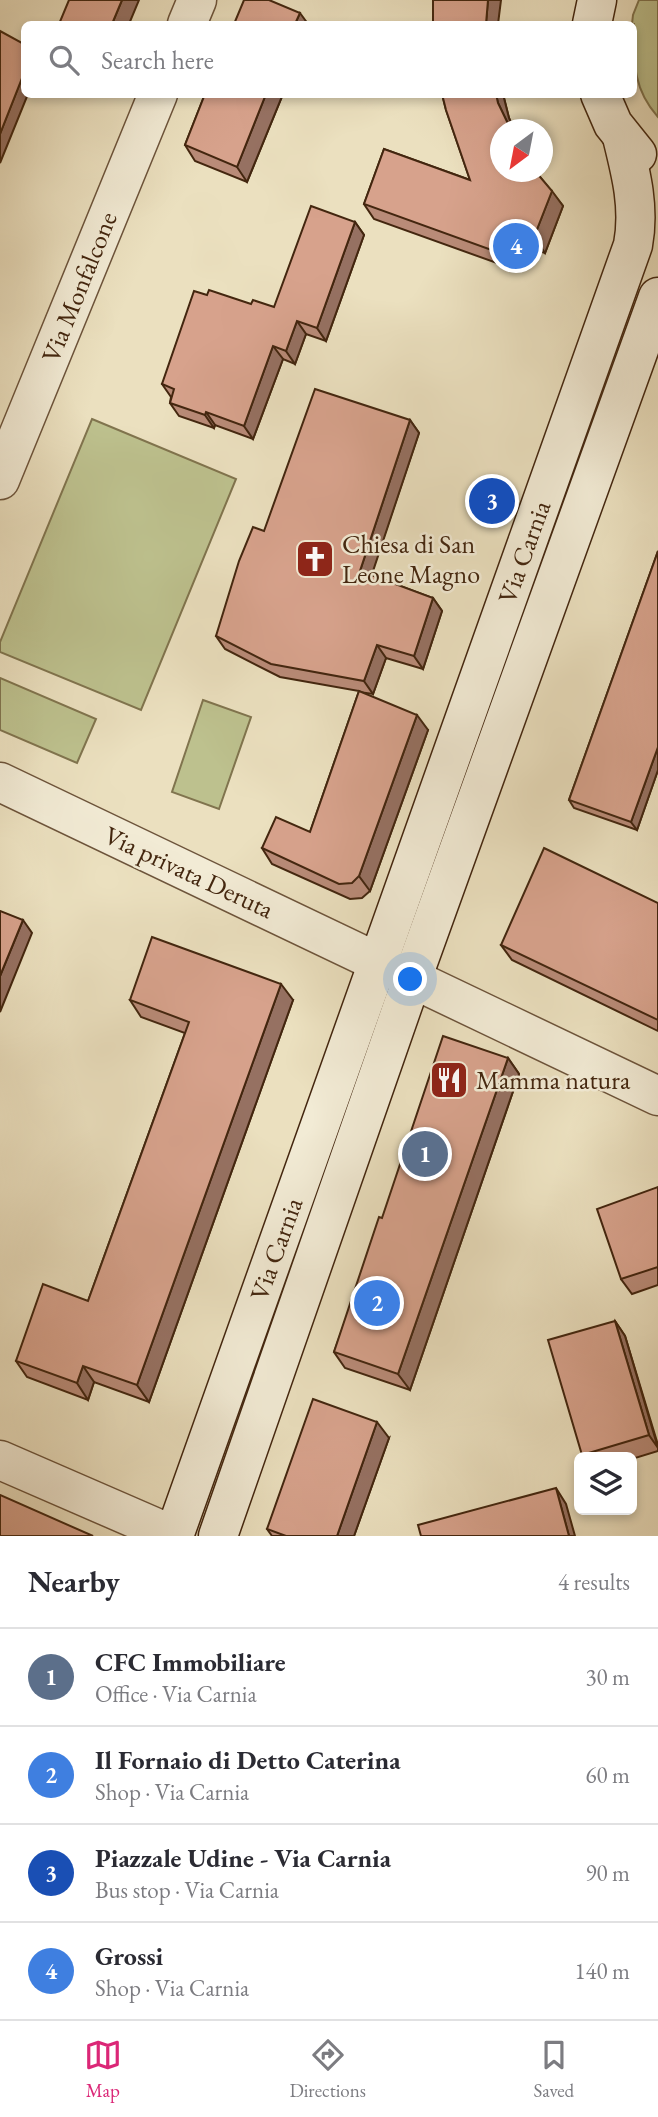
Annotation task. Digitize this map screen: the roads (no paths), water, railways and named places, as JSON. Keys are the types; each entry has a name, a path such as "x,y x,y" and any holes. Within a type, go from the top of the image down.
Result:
{"street":[{"path":"188,21 197,0"},
{"path":"593,21 597,0"},
{"name":"Via Monfalcone","path":"0,480 156,98"},
{"path":"602,98 622,137 658,172"},
{"name":"Via Carnia","path":"174,1536 633,245 637,214 622,137"},
{"name":"Via Carnia","path":"218,1536 412,979 658,297"},
{"name":"Via privata Deruta","path":"0,782 378,962"},
{"path":"378,962 658,1096"},
{"path":"0,1460 174,1536"}],"place":[{"name":"Grossi","path":"516,246"},
{"name":"Piazzale Udine - Via Carnia","path":"492,501"},
{"name":"Chiesa di San Leone Magno","path":"315,559"},
{"name":"Mamma natura","path":"449,1080"},
{"name":"CFC Immobiliare","path":"425,1154"},
{"name":"Il Fornaio di Detto Caterina","path":"377,1303"}]}
